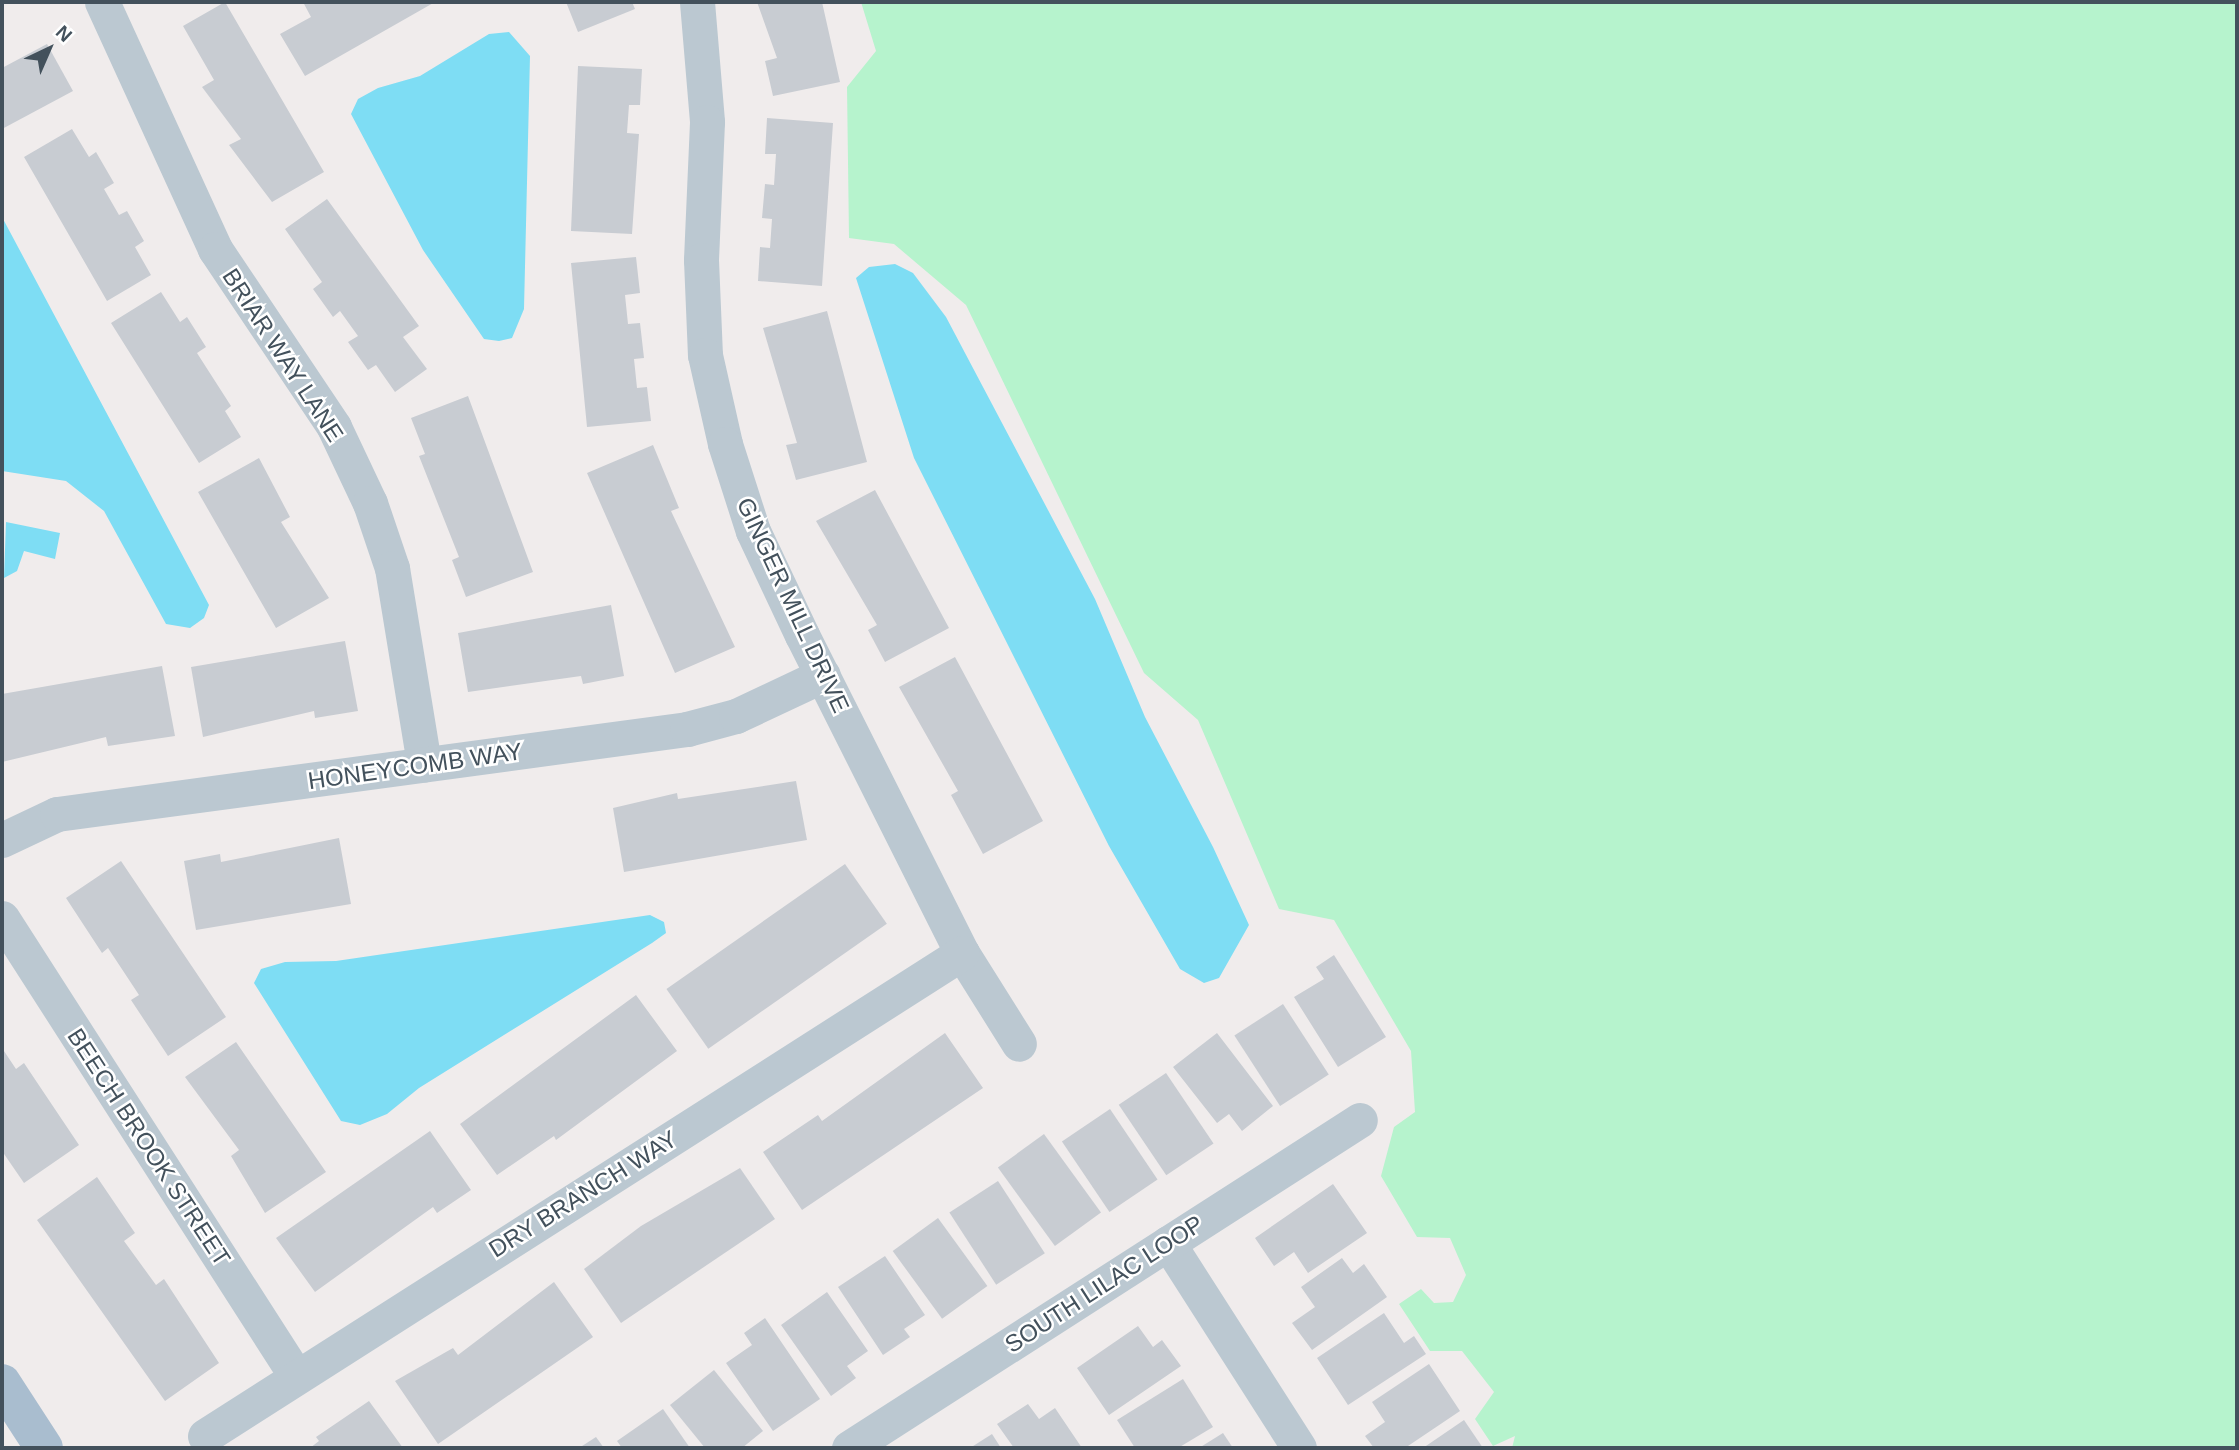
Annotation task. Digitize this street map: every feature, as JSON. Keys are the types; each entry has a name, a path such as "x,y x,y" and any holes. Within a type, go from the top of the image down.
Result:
{"main road":[{"path":"2,1383 44,1448"}],"street":[{"name":"BRIAR WAY LANE","path":"102,2 215,249 334,427 370,503 392,568 424,764"},
{"name":"GINGER MILL DRIVE","path":"697,2 707,122 701,260 705,355 725,444 753,531 823,675 962,953 1019,1044"},
{"name":"HONEYCOMB WAY","path":"2,840 57,814 687,729 736,716 823,675"},
{"name":"BEECH BROOK STREET","path":"2,918 296,1376"},
{"name":"DRY BRANCH WAY","path":"205,1436 962,953"},
{"name":"SOUTH LILAC LOOP","path":"849,1448 1360,1120"},
{"path":"1168,1243 1299,1448"}],"green space":[{"path":"861,2 2237,2 2237,1448 1512,1448 1515,1436 1493,1446 1475,1419 1494,1392 1462,1351 1430,1351 1399,1304 1421,1289 1434,1303 1453,1302 1466,1275 1450,1238 1417,1237 1381,1176 1394,1127 1415,1112 1411,1051 1334,920 1279,909 1198,720 1144,673 966,305 894,244 849,238 847,87 876,51"}],"water":[{"path":"509,32 530,56 524,309 512,338 499,341 484,339 423,250 351,114 358,99 378,88 420,76 489,34"},
{"path":"2,217 209,605 204,618 190,628 166,624 104,511 66,481 2,471"},
{"path":"895,264 913,273 946,317 1095,599 1145,717 1213,847 1249,925 1219,978 1204,983 1180,969 1109,846 914,458 856,278 869,267"},
{"path":"6,522 60,533 55,559 24,551 17,571 4,578"},
{"path":"650,915 664,922 666,933 419,1088 387,1114 360,1125 341,1121 254,983 261,969 285,962 336,961"}],"building":[{"path":"225,2 324,172 272,202 229,145 241,139 202,87 214,80 183,26"},
{"path":"303,2 435,2 305,76 280,34 311,17"},
{"path":"566,2 632,2 635,9 578,32"},
{"path":"757,2 822,2 840,82 773,96 765,61 777,58"},
{"path":"47,44 73,91 2,129 2,68"},
{"path":"578,66 642,69 640,105 629,105 627,133 639,134 632,234 571,231"},
{"path":"767,118 833,123 822,286 758,281 760,247 770,248 772,219 762,218 765,184 774,185 776,154 765,154"},
{"path":"72,129 89,157 96,152 114,183 104,189 119,215 127,211 144,241 135,247 151,275 107,301 24,157"},
{"path":"327,199 419,326 403,337 427,369 395,392 376,365 368,370 348,342 358,336 340,311 333,317 313,289 322,282 285,229"},
{"path":"636,257 640,293 625,295 628,324 640,323 644,358 634,359 637,388 647,387 651,421 587,427 571,263"},
{"path":"161,292 180,322 187,317 206,347 197,353 231,406 225,411 241,437 199,463 111,323"},
{"path":"827,311 867,462 796,480 786,445 797,443 763,328"},
{"path":"468,396 533,572 466,597 452,560 459,557 419,456 425,454 411,418"},
{"path":"653,445 679,508 671,511 735,647 675,673 587,473"},
{"path":"259,458 290,517 281,522 329,598 276,628 198,492"},
{"path":"875,490 949,628 885,662 868,630 877,625 816,521"},
{"path":"611,605 624,676 583,684 581,676 468,692 458,633"},
{"path":"345,641 358,711 315,718 314,711 203,737 191,667"},
{"path":"955,657 1043,821 983,854 951,795 958,791 899,687"},
{"path":"162,666 175,736 108,746 106,737 2,762 2,694"},
{"path":"796,781 807,840 624,872 613,808 677,793 678,799"},
{"path":"339,838 351,904 196,930 184,861 220,854 221,862"},
{"path":"121,861 226,1017 168,1056 131,1000 139,995 108,948 102,953 66,898"},
{"path":"845,864 887,924 708,1049 666,989"},
{"path":"1334,955 1386,1037 1338,1067 1294,997 1324,979 1316,967"},
{"path":"636,995 677,1051 556,1140 554,1136 497,1175 460,1124"},
{"path":"1283,1004 1329,1074 1280,1106 1234,1036"},
{"path":"945,1033 983,1088 802,1210 763,1152 818,1115 822,1121"},
{"path":"1217,1033 1273,1106 1242,1131 1229,1114 1217,1123 1173,1067"},
{"path":"236,1042 326,1172 265,1213 231,1156 239,1150 185,1077"},
{"path":"2,1048 16,1069 24,1063 79,1145 24,1183 2,1151"},
{"path":"1166,1073 1214,1143 1166,1175 1119,1105"},
{"path":"1110,1109 1158,1179 1109,1212 1062,1141"},
{"path":"430,1131 471,1190 437,1213 433,1207 315,1292 276,1238"},
{"path":"1044,1134 1101,1212 1055,1246 998,1168"},
{"path":"740,1168 775,1219 621,1323 584,1269 641,1226"},
{"path":"97,1177 135,1233 124,1241 156,1285 164,1279 219,1363 165,1401 37,1220"},
{"path":"998,1181 1045,1253 996,1285 949,1213"},
{"path":"1333,1184 1367,1233 1308,1273 1294,1252 1274,1266 1255,1238"},
{"path":"938,1218 987,1286 942,1319 893,1251"},
{"path":"885,1256 925,1315 904,1329 910,1337 883,1355 838,1287"},
{"path":"1342,1258 1353,1273 1364,1264 1387,1297 1312,1350 1292,1323 1315,1307 1301,1287"},
{"path":"554,1282 593,1337 438,1444 395,1381 453,1348 458,1355"},
{"path":"827,1292 868,1351 847,1366 856,1378 831,1396 781,1325"},
{"path":"1384,1313 1404,1343 1414,1336 1426,1354 1348,1405 1317,1358"},
{"path":"765,1318 820,1399 773,1431 726,1363 752,1345 744,1333"},
{"path":"1138,1326 1153,1347 1162,1340 1181,1366 1109,1415 1077,1368"},
{"path":"1429,1364 1460,1411 1405,1448 1374,1448 1365,1436 1385,1422 1372,1402"},
{"path":"714,1370 763,1431 742,1448 705,1448 670,1405"},
{"path":"1183,1379 1213,1427 1178,1448 1135,1448 1117,1420"},
{"path":"369,1401 403,1448 310,1448 319,1441 316,1437"},
{"path":"1028,1404 1039,1419 1055,1408 1082,1448 1014,1448 997,1424"},
{"path":"663,1409 690,1448 622,1448 617,1441"},
{"path":"1464,1420 1483,1448 1423,1448"},
{"path":"1223,1433 1233,1448 1199,1448"},
{"path":"992,1434 1001,1448 970,1448"},
{"path":"596,1437 604,1448 579,1448"}]}
